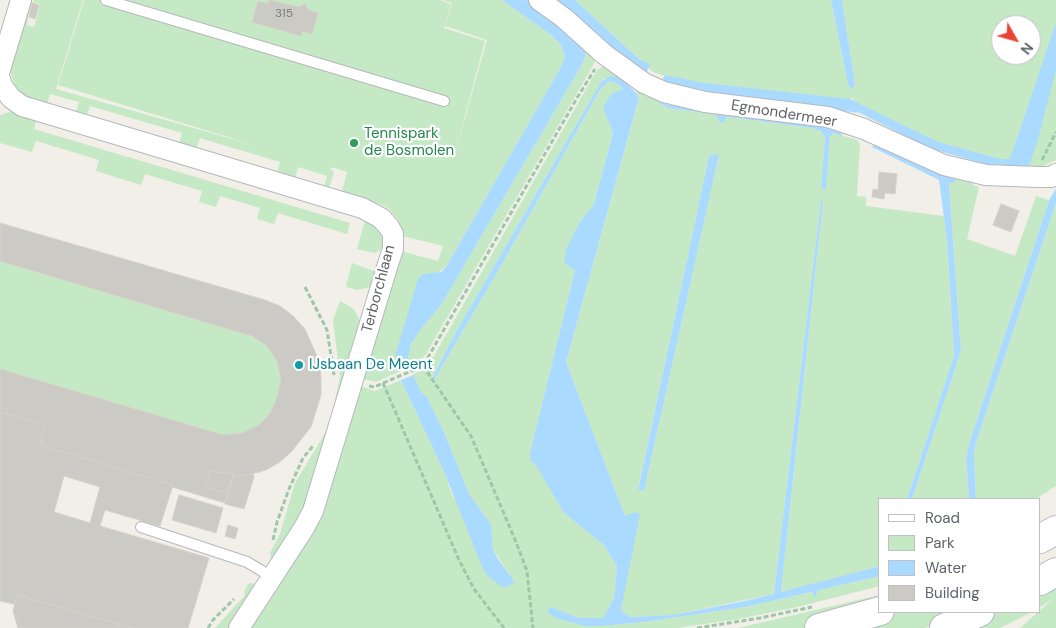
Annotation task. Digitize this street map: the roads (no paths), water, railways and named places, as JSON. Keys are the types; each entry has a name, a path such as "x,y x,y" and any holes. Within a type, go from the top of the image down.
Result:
{"main road":[{"path":"1041,538 1056,530"},
{"path":"1041,580 1056,572"},
{"path":"819,617 878,611"},
{"path":"944,628 978,613"}],"street":[{"path":"0,70 20,0"},
{"name":"Egmondermeer","path":"539,0 564,18 604,54 644,82 664,92 705,102 828,118 864,128 944,166 986,175 1047,176"},
{"name":"Terborchlaan","path":"0,79 2,86 11,98 22,106 362,208 382,218 389,226 392,234 393,249 343,380 313,511 304,528 266,574 239,628"}],"lane":[{"path":"106,0 444,101"},
{"path":"141,527 247,562 266,574"}],"water":[{"path":"502,0 526,0 563,26 584,45 586,52 584,61 441,305 411,344 407,362 409,368 398,372 395,361 396,353 418,279 423,274 441,272 446,267 565,57 561,45 551,35"},
{"path":"554,0 575,0 640,60 650,64 647,72 637,68"},
{"path":"831,0 842,0 855,84 852,90 848,84"},
{"path":"1056,23 1056,70 1029,166 1022,168 1009,169 985,164 929,148 860,113 704,93 673,85 662,80 665,75 704,83 850,99 938,142 1000,159 1010,159"},
{"path":"610,76 620,77 639,98 566,362 625,516 635,512 640,514 621,610 630,617 673,615 774,594 821,200 823,200 781,592 878,567 878,576 816,591 817,596 814,596 812,592 745,607 644,622 585,626 558,619 547,612 551,607 579,618 603,618 614,598 617,567 604,545 564,513 534,462 531,463 530,453 575,270 564,263 567,247 580,222 594,204 613,133 603,108 611,94 623,89 619,85 610,81 601,88 498,271 434,380 432,378 456,332 601,82"},
{"path":"660,102 669,105 796,121 841,130 842,136 834,133 830,137 826,190 821,188 825,137 821,131 728,117 724,123 719,122 718,117 714,114 668,108"},
{"path":"874,144 955,176 955,182 949,183 961,351 912,498 907,498 954,356 947,240 939,180 872,147"},
{"path":"719,154 644,491 638,490 709,156"},
{"path":"1056,189 1056,203 976,443 974,453 976,498 969,498 966,458 969,444 1049,200"},
{"path":"413,375 421,392 427,397 445,434 469,494 491,524 493,549 515,582 504,588 488,576 483,569 445,474 401,380"}],"place":[{"name":"Tennispark de Bosmolen","path":"354,143"},
{"name":"IJsbaan De Meent","path":"299,365"}]}
